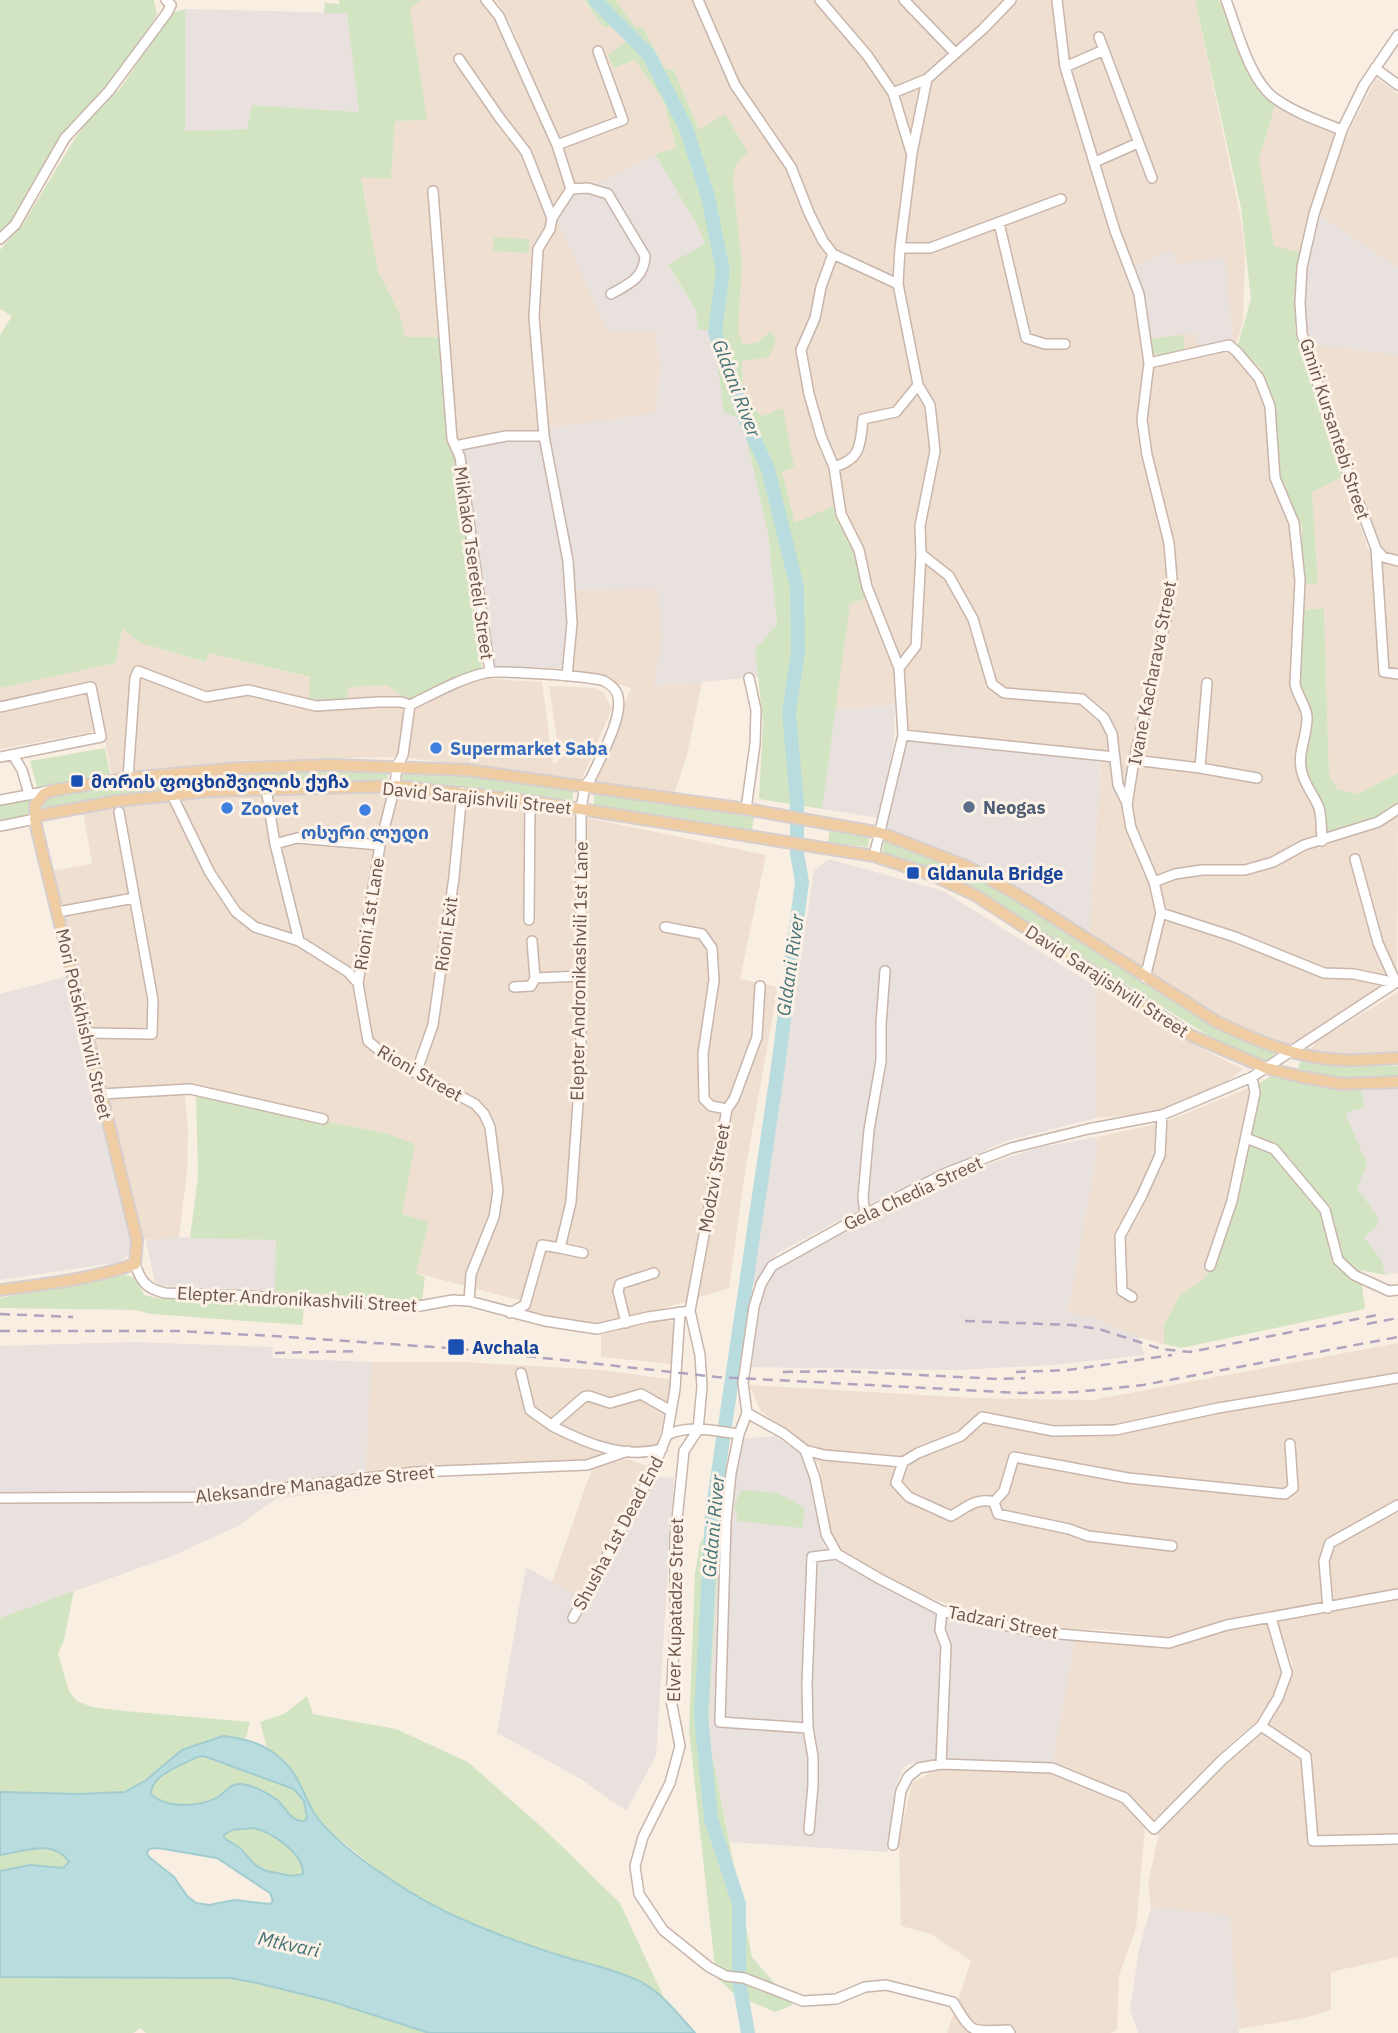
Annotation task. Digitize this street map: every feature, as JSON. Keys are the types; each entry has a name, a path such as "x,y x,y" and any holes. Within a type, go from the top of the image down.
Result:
{"main road":[{"name":"David Sarajishvili Street","path":"50,791 128,779 239,768 332,765 467,769 752,810 881,833 966,866 1003,886 1217,1023 1252,1038 1342,1060 1398,1058"},
{"name":"David Sarajishvili Street","path":"35,819 41,815 117,801 172,795 266,788 395,786 530,801 874,856 932,875 975,895 1192,1036 1266,1068 1341,1084 1398,1082"},
{"path":"35,819 38,799 50,791"},
{"name":"Mori Potskhishvili Street","path":"35,819 137,1240 135,1264"},
{"path":"1294,1075 1298,1051"},
{"path":"0,1290 69,1280 135,1264"}],"street":[{"path":"0,239 15,225 65,138 109,91 167,13 170,5 166,0"},
{"path":"486,0 499,16 557,145 571,189"},
{"path":"698,0 736,85 791,167 822,241 833,254 898,284"},
{"path":"820,0 867,55 893,93 912,153"},
{"path":"904,0 954,53"},
{"path":"893,93 927,79 1011,0"},
{"name":"Ivane Kacharava Street","path":"1057,0 1065,67 1115,231 1137,285 1149,363 1142,420 1147,455 1169,543 1172,579 1166,619 1134,760 1127,805 1131,828 1154,882 1161,913 1145,978"},
{"path":"1226,0 1254,74 1272,96 1303,114 1342,130"},
{"name":"Gmiri Kursantebi Street","path":"1398,35 1375,68 1342,130 1314,214 1302,267 1301,323 1302,334 1337,443 1376,549 1384,671 1398,674"},
{"path":"1099,37 1152,177"},
{"path":"1065,67 1104,50"},
{"path":"557,145 623,120 598,51"},
{"path":"459,59 526,152 552,218"},
{"path":"1375,68 1398,85"},
{"path":"899,668 916,646 920,526 935,451 930,405 918,385 898,284 912,153 927,79"},
{"path":"1095,162 1138,143"},
{"path":"571,189 589,188 608,194 645,256 645,267 636,280 611,294"},
{"path":"567,676 572,623 568,561 544,436 537,365 535,286 538,249 550,229 552,218 571,189"},
{"name":"Mikhako Tsereteli Street","path":"411,705 468,677 490,672 460,457 452,439 433,191"},
{"path":"900,248 930,248 1060,199"},
{"path":"999,223 1026,338 1045,344 1065,344"},
{"path":"833,254 821,287 815,317 801,350 809,394 821,436 834,467 841,514 859,550 867,587 899,668 903,735 874,856"},
{"path":"1149,363 1229,345 1259,378 1270,406 1275,478 1294,523 1300,579 1295,684 1307,720 1300,767 1306,787 1319,808 1322,841"},
{"path":"834,467 847,463 858,453 863,419 896,412 918,385"},
{"path":"455,446 506,436 544,436"},
{"path":"1376,549 1383,556 1398,561"},
{"path":"921,554 949,576 973,619 992,684 1004,693 1082,699 1104,718 1112,734 1118,785 1127,805"},
{"path":"128,779 135,678 138,671 206,697 248,690 316,706 379,702 411,705"},
{"name":"Elepter Andronikashvili 1st Lane","path":"490,672 604,681 613,688 618,698 617,716 591,778 585,786 581,809 581,1060 570,1202 560,1248"},
{"path":"749,678 757,710 752,810"},
{"path":"1200,768 1207,683"},
{"path":"0,707 91,687 101,737 0,757"},
{"name":"Rioni 1st Lane","path":"358,983 380,845 395,786 397,766 403,755 411,705"},
{"path":"903,735 1115,757"},
{"path":"13,755 22,770 29,794"},
{"path":"1134,760 1257,778"},
{"path":"266,788 275,844 299,941"},
{"path":"0,800 50,791"},
{"name":"Rioni Exit","path":"416,1073 433,1025 454,877 462,792"},
{"path":"172,795 210,873 236,912 255,926 299,941 348,972 358,983"},
{"path":"529,920 530,801"},
{"path":"1154,882 1175,874 1202,870 1245,870 1273,862 1304,845 1378,822 1398,809"},
{"path":"86,1032 152,1034 153,1000 120,812"},
{"path":"0,826 35,819"},
{"name":"Rioni 1st Lane","path":"275,844 297,838 380,845"},
{"path":"1355,859 1378,943 1397,982"},
{"path":"58,912 134,898"},
{"path":"1161,913 1235,937 1324,973 1354,974 1397,982"},
{"name":"Modzvi Street","path":"665,928 702,934 712,948 714,980 703,1054 704,1099 711,1106 727,1109 685,1311 671,1411"},
{"path":"514,988 531,986 535,978 532,941"},
{"path":"865,1214 863,1197 869,1130 881,1061 880,1024 885,971"},
{"path":"535,978 582,976"},
{"name":"Gela Chedia Street","path":"808,1728 720,1722 726,1521 735,1434 747,1413 743,1382 754,1307 761,1284 772,1266 786,1256 946,1173 1011,1148 1088,1129 1163,1115 1252,1077 1298,1051 1397,982"},
{"name":"Rioni Street","path":"358,983 368,1041 385,1055 475,1104 490,1127 498,1191 494,1217 471,1274 469,1301"},
{"path":"727,1109 734,1099 757,1037 760,986"},
{"path":"1210,1266 1232,1201 1246,1138 1255,1093 1252,1077"},
{"path":"101,1094 190,1089 323,1119"},
{"path":"1132,1297 1122,1291 1120,1236 1160,1155 1163,1115"},
{"path":"1246,1138 1273,1149 1325,1210 1338,1260 1353,1275 1389,1291 1398,1290"},
{"path":"510,1313 525,1305 542,1245 583,1253"},
{"name":"Elepter Andronikashvili Street","path":"135,1264 139,1276 152,1290 165,1293 414,1307 453,1300 469,1301 510,1313 597,1329 685,1311"},
{"path":"626,1323 618,1291 620,1284 654,1273"},
{"name":"Elver Kupatadze Street","path":"685,1311 700,1355 702,1387 701,1429 684,1451 675,1539 675,1628 671,1700 680,1746 670,1783 643,1836 635,1866 639,1894 663,1930 709,1967 726,1976 744,1978 803,2001 836,1999 865,1987 886,1985 953,2002 966,2026 976,2031 1008,2030 1010,2033"},
{"path":"520,1373 530,1410 554,1427 588,1443 646,1454 663,1449"},
{"path":"747,1413 783,1433 805,1450 824,1455 903,1462 961,1436 982,1417 1054,1431 1115,1430 1218,1408 1398,1378"},
{"path":"554,1427 554,1423 584,1397 589,1396 610,1403 641,1394 671,1411"},
{"name":"Shusha 1st Dead End","path":"573,1618 650,1477 663,1449 671,1411"},
{"path":"667,1436 677,1431 701,1429 735,1434"},
{"path":"993,1502 1003,1491 1014,1457 1128,1478 1285,1494 1293,1488 1290,1444"},
{"path":"805,1450 815,1478 826,1534 836,1554 812,1557 807,1684 808,1728 813,1757 809,1830"},
{"name":"Aleksandre Managadze Street","path":"0,1498 210,1497 416,1472 587,1465 628,1451"},
{"path":"903,1462 896,1483 909,1497 951,1516 977,1500 993,1502"},
{"path":"993,1502 998,1514 1069,1529 1088,1536 1172,1546"},
{"path":"1328,1608 1324,1561 1330,1543 1398,1505"},
{"name":"Tadzari Street","path":"836,1554 942,1611 1035,1632 1169,1643 1227,1625 1398,1594"},
{"path":"941,1764 946,1646 940,1630 942,1611"},
{"path":"893,1844 901,1791 908,1777 919,1768 941,1764 1052,1768 1125,1798 1154,1829 1222,1760 1261,1726 1278,1698 1287,1673 1271,1618"},
{"path":"1261,1726 1306,1756 1312,1841 1398,1839"}],"shaded area":[{"path":"422,0 483,0 493,19 500,22 545,125 566,191 535,249 541,431 456,442 446,338 405,338 399,312 378,271 361,176 391,179 395,121 426,120 410,7"},
{"path":"496,0 584,0 586,6 627,42 614,68 635,60 664,102 676,148 655,154 600,183 574,182 510,23"},
{"path":"616,0 1195,0 1240,214 1245,251 1243,323 1234,350 1259,374 1274,414 1277,492 1298,528 1299,685 1309,724 1304,737 1301,783 1318,817 1322,843 1382,824 1398,814 1397,972 1379,942 1353,852 1371,932 1389,981 1292,1045 1232,1023 1204,1009 1089,935 1102,752 908,733 903,704 835,709 850,604 867,598 857,550 846,537 836,505 795,524 782,472 782,409 761,416 743,392 742,361 758,342 743,345 738,332 742,265 733,179 736,164 699,130 674,70 664,68 643,27 635,27"},
{"path":"185,9 347,13 360,112 252,105 247,129 185,131"},
{"path":"1376,78 1398,94 1398,268 1318,214 1339,151"},
{"path":"1275,105 1332,128 1336,135 1301,253 1274,247 1259,160"},
{"path":"655,154 698,227 705,244 668,266 696,310 698,330 713,330 742,419 768,533 777,625 755,650 758,677 654,686 662,637 657,589 575,590 547,428 656,413 660,363 656,340 658,331 608,332 556,218 576,192 574,182 600,183"},
{"path":"1318,214 1398,268 1398,355 1307,344 1304,317 1306,268"},
{"path":"556,218 608,331 658,330 656,340 660,363 656,413 547,428 536,303 540,253"},
{"path":"1173,249 1176,264 1225,257 1233,341 1198,348 1196,333 1148,338 1136,265"},
{"path":"1307,344 1398,355 1398,557 1388,554 1375,539"},
{"path":"506,438 542,438 567,573 563,668 493,667 461,445"},
{"path":"1344,476 1368,549 1392,565 1398,565 1398,773 1358,794 1338,790 1329,775 1324,608 1302,610 1302,585 1318,582 1312,491"},
{"path":"658,588 662,637 655,686 702,682 687,755 675,792 593,781 631,688 572,671 575,590"},
{"path":"122,627 140,643 205,662 208,653 349,687 387,685 404,697 398,757 250,760 111,773 103,730 0,749 0,688 116,663"},
{"path":"478,678 542,682 553,763 558,763 559,752 549,686 595,688 603,692 612,708 582,779 407,758 413,707"},
{"path":"895,705 894,742 880,818 822,809 835,709"},
{"path":"906,739 1083,757 1101,763 1089,935 933,847 886,831"},
{"path":"332,789 474,798 549,810 766,855 740,979 778,987 746,1166 729,1288 595,1326 526,1314 519,1300 416,1273 429,1223 402,1215 385,1133 324,1122 324,1118 184,1084 188,1130 187,1171 179,1237 141,1240 52,871 92,864 83,812 123,804"},
{"path":"829,859 943,891 1095,986 1096,1118 1006,1141 875,1201 778,1253 750,1289 814,871"},
{"path":"69,976 132,1240 130,1253 120,1262 0,1280 0,994"},
{"path":"1095,986 1206,1051 1243,1069 1221,1086 1149,1114 1096,1118"},
{"path":"1398,992 1398,1055 1362,1057 1312,1052 1317,1041"},
{"path":"1258,1084 1220,1246 1206,1277 1180,1295 1164,1325 1164,1344 1138,1337 1095,1318 1068,1313 1097,1152 1097,1137 1165,1122"},
{"path":"1398,1085 1398,1273 1386,1275 1381,1259 1364,1236 1378,1225 1378,1219 1357,1188 1344,1113 1365,1107 1360,1088"},
{"path":"1097,1137 1097,1152 1068,1312 1095,1318 1139,1337 1144,1355 1053,1365 956,1370 750,1367 761,1297 777,1267 962,1173 1037,1148"},
{"path":"179,1237 277,1240 275,1291 161,1286 155,1282 146,1240"},
{"path":"665,1317 677,1327 672,1364 601,1357 601,1335"},
{"path":"135,1342 273,1347 272,1358 371,1362 365,1489 277,1498 238,1526 172,1556 0,1618 0,1346"},
{"path":"1398,1343 1398,1500 1333,1535 1322,1548 1325,1604 1166,1637 1108,1630 1039,1628 980,1616 898,1586 847,1557 833,1539 819,1465 806,1448 761,1411 749,1385 975,1398 1092,1400"},
{"path":"371,1362 465,1362 601,1370 674,1380 656,1450 611,1449 596,1459 366,1472"},
{"path":"775,1436 802,1455 810,1477 824,1547 845,1563 890,1591 1075,1639 1052,1766 915,1762 904,1767 896,1786 888,1852 730,1842 708,1734 720,1520 732,1440"},
{"path":"628,1459 650,1467 579,1598 552,1582 593,1466"},
{"path":"653,1477 674,1478 656,1756 626,1811 581,1779 497,1733 526,1567 588,1603"},
{"path":"1398,1508 1398,1592 1330,1602 1329,1556 1339,1538"},
{"path":"1398,1599 1398,1957 1331,1972 1331,2010 1300,2019 1239,2029 1229,1916 1151,1907 1148,1883 1161,1824 1259,1729 1285,1695 1293,1664 1276,1625 1282,1619"},
{"path":"1259,1622 1268,1625 1284,1677 1256,1722 1232,1742 1153,1821 1124,1794 1052,1766 1075,1639 1106,1639 1170,1648 1214,1631"},
{"path":"937,1769 1051,1771 1122,1803 1145,1828 1136,1928 1119,1975 1117,2029 1111,2033 947,2033 971,1961 931,1934 901,1926 899,1840 912,1783"},
{"path":"1151,1907 1230,1915 1239,2033 1138,2033 1130,2010 1139,1949"}],"green space":[{"path":"0,0 154,0 157,15 117,71 62,135 18,213 0,233"},
{"path":"339,0 422,0 410,8 427,120 395,121 391,179 361,177 378,271 399,312 405,337 441,337 446,436 456,459 481,668 413,699 404,697 387,685 349,687 345,702 319,702 309,700 310,677 208,653 206,662 140,643 122,628 116,663 0,688 0,335 12,316 0,309 0,250 23,224 77,135 103,103 119,90 172,13 185,9 185,131 247,129 252,105 359,112 347,13 324,13 325,3 340,4"},
{"path":"584,0 616,0 635,27 643,27 664,68 674,70 699,130 725,114 748,152 736,164 733,179 742,265 738,332 743,345 758,342 771,331 776,341 769,357 742,361 743,392 761,416 783,408 794,467 782,472 795,523 836,505 846,536 857,550 867,598 850,604 822,809 759,799 763,723 755,650 777,624 768,533 742,419 724,413 713,330 698,330 696,310 668,265 705,244 698,227 655,154 676,148 664,102 635,60 614,68 608,55 626,41 613,27 603,27"},
{"path":"1195,0 1219,0 1249,75 1275,105 1259,160 1274,246 1301,253 1295,328 1344,476 1312,492 1318,583 1302,585 1302,527 1279,482 1275,413 1260,368 1237,348 1251,299 1241,208"},
{"path":"494,237 529,239 529,253 493,251"},
{"path":"1183,335 1185,352 1152,355 1150,339"},
{"path":"1324,608 1329,775 1338,790 1358,794 1398,773 1398,806 1384,816 1329,836 1308,785 1304,758 1310,717 1300,683 1302,610"},
{"path":"105,748 110,774 37,787 30,761"},
{"path":"405,769 574,789 572,802 404,783 402,781"},
{"path":"387,770 386,782 219,786 53,808 40,807 39,803 47,798 109,786 226,772"},
{"path":"597,793 754,817 752,830 594,805 594,795"},
{"path":"34,796 30,803 29,817 0,823 0,803"},
{"path":"830,829 869,836 868,847 828,842"},
{"path":"884,840 981,878 1217,1027 1274,1054 1268,1063 1230,1049 978,892 916,863 885,854"},
{"path":"1302,1060 1335,1065 1398,1066 1398,1078 1331,1079 1297,1072"},
{"path":"1273,1075 1360,1088 1365,1107 1345,1113 1367,1164 1357,1188 1378,1218 1378,1225 1364,1237 1381,1259 1386,1275 1360,1270 1365,1309 1181,1348 1164,1344 1164,1325 1180,1295 1206,1277 1220,1246 1258,1084"},
{"path":"196,1096 385,1133 415,1144 402,1214 429,1222 416,1273 425,1277 422,1301 275,1291 276,1240 190,1238 198,1176"},
{"path":"125,1275 136,1278 144,1295 157,1298 304,1307 302,1325 151,1314 136,1310 0,1308 0,1298"},
{"path":"741,1490 778,1493 805,1508 802,1528 738,1521 734,1506"},
{"path":"720,1520 708,1734 752,1957 793,2005 775,2012 734,1994 716,1977 689,1730 695,1574 700,1543"},
{"path":"74,1591 64,1640 58,1654 69,1691 77,1701 92,1707 250,1722 246,1738 223,1736 182,1750 145,1781 125,1792 0,1792 0,1618"},
{"path":"307,1696 313,1714 396,1729 468,1762 546,1831 620,1903 664,1998 640,1982 526,1945 454,1916 420,1899 388,1878 334,1835 315,1814 295,1775 283,1759 267,1748 260,1722 284,1714"},
{"path":"204,1756 294,1789 304,1801 307,1817 305,1821 293,1818 280,1803 267,1794 241,1784 234,1785 211,1800 193,1804 165,1802 151,1794 152,1787 162,1776 197,1757"},
{"path":"253,1828 269,1834 292,1851 302,1866 303,1874 293,1876 266,1871 255,1865 240,1848 223,1838 223,1835 232,1831"},
{"path":"35,1848 55,1851 67,1858 69,1865 63,1868 30,1865 0,1871 0,1855"},
{"path":"46,1975 230,1978 330,2001 429,2033 146,2033 141,2028 133,2033 0,2033 0,1977"}],"water":[{"name":"Mtkvari","path":"223,1736 264,1747 288,1766 314,1813 330,1832 359,1858 390,1879 429,1903 490,1931 621,1973 641,1982 663,1998 695,2033 429,2033 330,2001 230,1978 0,1977 0,1871 30,1865 63,1868 69,1862 55,1850 46,1848 0,1855 0,1792 125,1792 145,1781 182,1750","holes":["204,1756 294,1789 304,1801 307,1817 305,1821 296,1820 269,1794 245,1785 234,1785 218,1797 202,1803 183,1805 165,1802 151,1794 152,1787 162,1776 176,1767","253,1828 269,1834 292,1851 302,1866 303,1874 293,1876 266,1871 255,1865 240,1848 224,1838 224,1835 232,1830","158,1848 217,1858 270,1893 273,1901 270,1904 235,1900 209,1905 196,1903 187,1896 174,1877 149,1857 149,1849"]}],"waterway":[{"name":"Gldani River","path":"595,0 649,55 686,128 708,197 723,271 715,332 746,421 768,469 797,587 798,653 789,712 797,804 797,853 802,882 777,1074 712,1514 701,1716 711,1819 739,1904 739,1971"},
{"name":"Gldani River","path":"739,1981 748,2033"}],"railway":[{"path":"0,1314 73,1317"},
{"path":"965,1321 1072,1325 1099,1329 1161,1349 1190,1352 1377,1315"},
{"path":"1367,1324 1398,1318"},
{"path":"0,1331 177,1331 273,1336 462,1349 717,1377 1021,1393 1076,1392 1143,1385 1398,1337"},
{"path":"275,1353 359,1351"},
{"path":"1016,1372 1068,1370 1172,1355"},
{"path":"783,1372 841,1371 1025,1378"}],"place":[{"name":"Supermarket Saba","path":"436,748"},
{"name":"მორის ფოცხიშვილის ქუჩა","path":"77,781"},
{"name":"Neogas","path":"969,807"},
{"name":"Zoovet","path":"227,808"},
{"name":"ოსური ლუდი","path":"365,810"},
{"name":"Gldanula Bridge","path":"913,873"},
{"name":"Avchala","path":"456,1347"}]}
